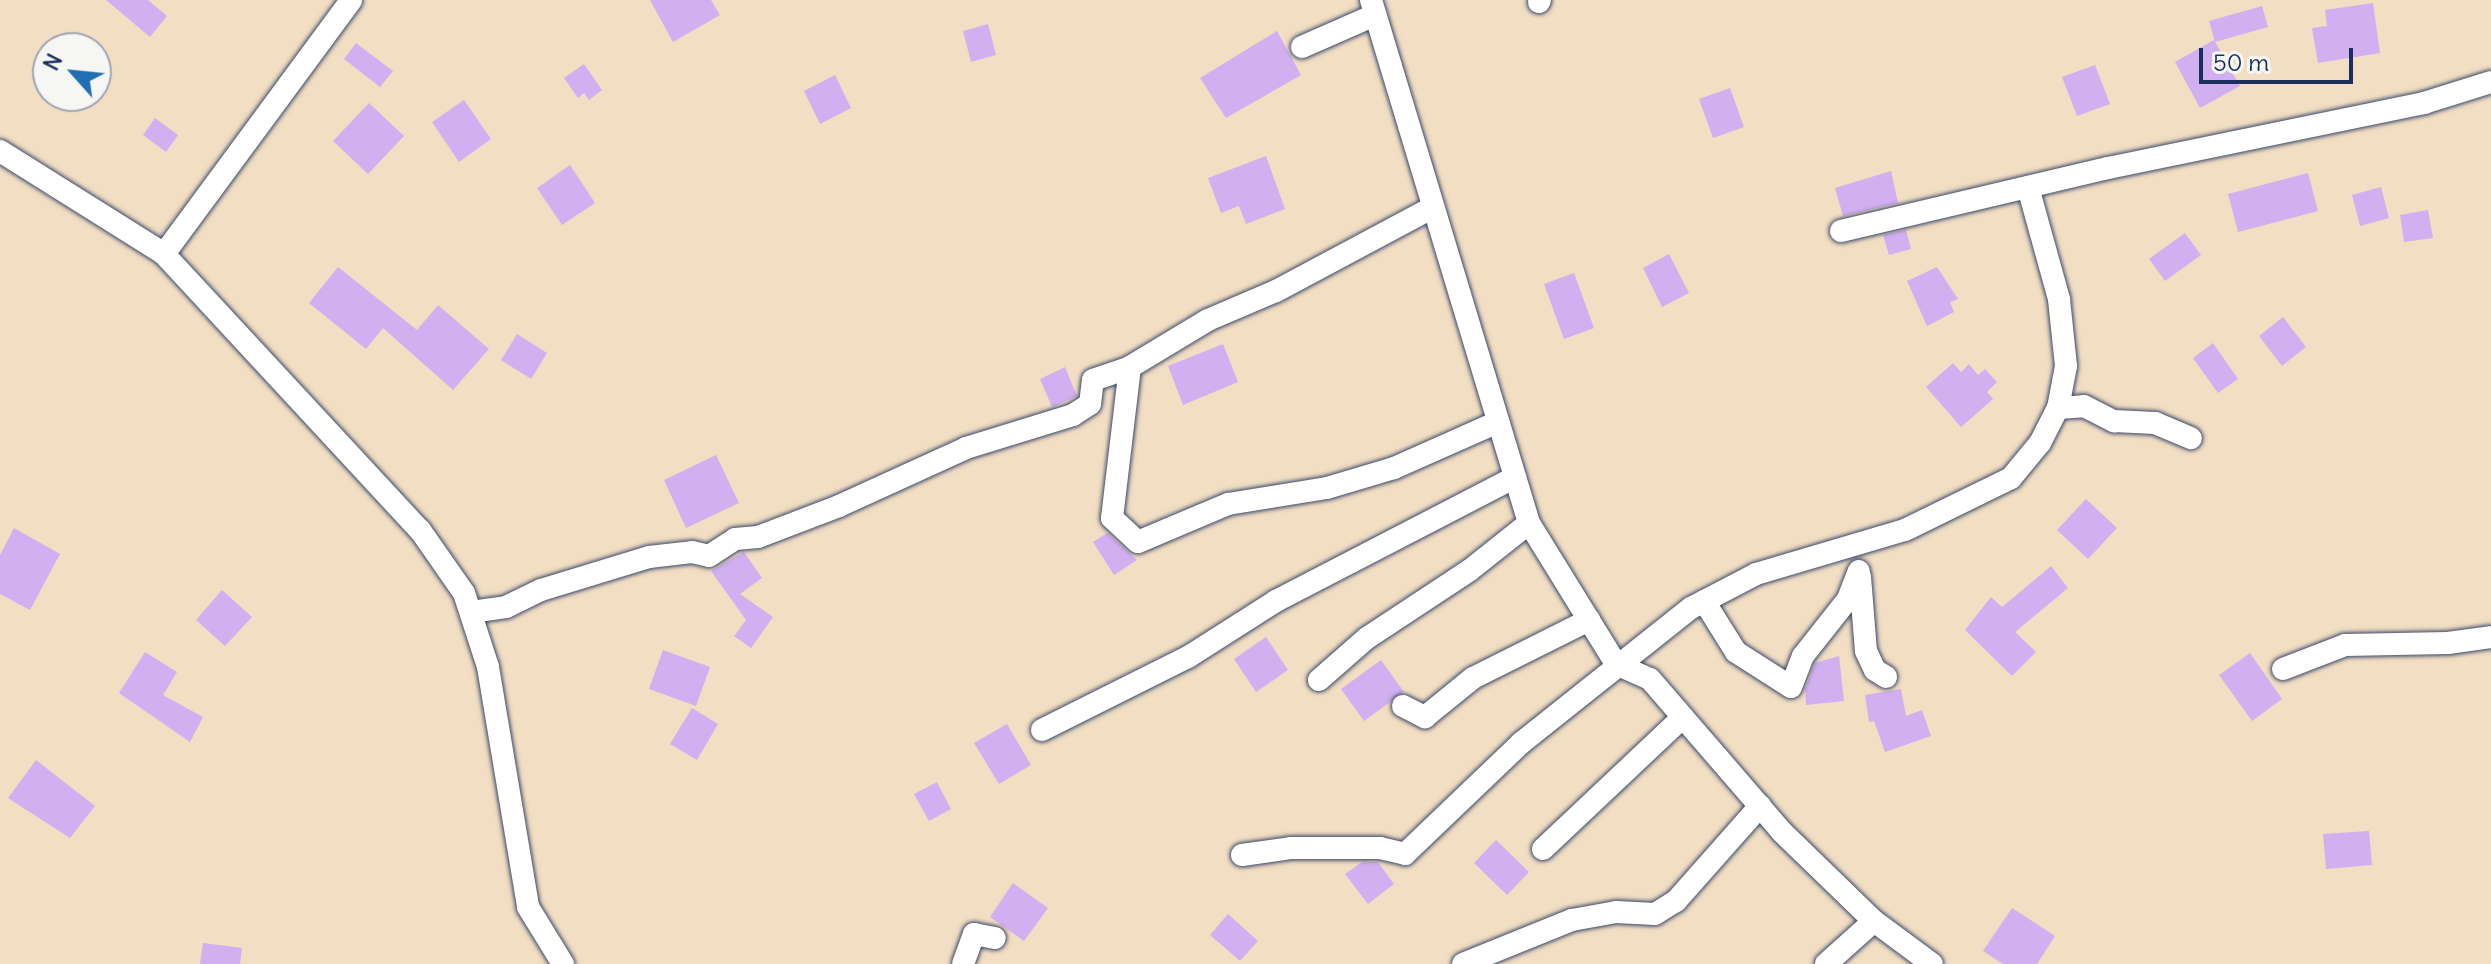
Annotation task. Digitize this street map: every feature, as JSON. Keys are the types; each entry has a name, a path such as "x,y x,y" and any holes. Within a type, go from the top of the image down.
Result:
{"street":[{"path":"164,254 351,0"},
{"path":"1302,47 1373,7 1529,523 1616,664 1650,679 1760,806 1874,921 1932,964"},
{"path":"1841,231 2028,187 2409,107 2491,82"},
{"path":"0,151 164,254 420,530 471,612 488,667 528,907 554,958"},
{"path":"1242,855 1291,848 1380,848 1405,854 1521,743 1616,664 1704,601 1756,574 1905,530 2011,478 2040,443 2058,408 2066,366 2059,299 2028,187"},
{"path":"471,612 506,607 556,585 649,557 692,552 709,556 735,539 758,537 839,506 966,448 1073,415 1090,404 1093,380 1130,367 1208,320 1276,291 1433,207"},
{"path":"1130,367 1112,518 1138,542 1228,504 1327,488 1394,468 1498,422"},
{"path":"2058,408 2084,406 2114,421 2155,423 2191,438"},
{"path":"1042,730 1188,657 1276,601 1515,477"},
{"path":"1319,680 1367,638 1470,570 1529,523"},
{"path":"1843,550 1859,571 1866,651 1875,670 1886,677"},
{"path":"1704,601 1736,652 1791,687 1803,656 1848,599 1859,571"},
{"path":"1403,706 1425,717 1473,678 1589,620"},
{"path":"2283,669 2345,645 2448,643 2491,637"},
{"path":"1543,849 1683,717"},
{"path":"1463,964 1572,920 1616,912 1655,914 1676,901 1760,806"},
{"path":"1826,964 1874,921"},
{"path":"963,964 974,934 995,938"}],"building":[{"path":"106,0 148,0 167,16 150,37"},
{"path":"650,0 711,0 720,15 673,42"},
{"path":"2373,3 2380,53 2318,63 2312,28 2327,26 2325,10"},
{"path":"2262,6 2268,27 2215,42 2209,21"},
{"path":"988,24 996,55 971,62 963,31"},
{"path":"1277,31 1301,75 1226,118 1200,78"},
{"path":"2214,40 2240,86 2200,108 2175,62"},
{"path":"356,43 393,71 380,87 344,59"},
{"path":"584,64 602,90 589,100 584,93 578,98 564,78"},
{"path":"2095,65 2110,104 2077,116 2062,77"},
{"path":"835,75 851,108 820,124 804,91"},
{"path":"1730,88 1744,127 1713,138 1699,99"},
{"path":"464,100 491,139 459,162 432,122"},
{"path":"369,103 404,136 368,174 333,141"},
{"path":"155,118 178,135 166,152 143,135"},
{"path":"1266,156 1285,209 1246,224 1239,206 1221,213 1208,178"},
{"path":"570,165 595,203 562,225 537,188"},
{"path":"1891,171 1898,203 1843,216 1835,188"},
{"path":"2308,173 2318,211 2238,232 2228,194"},
{"path":"2381,187 2389,218 2360,226 2352,195"},
{"path":"2428,210 2433,238 2404,242 2400,215"},
{"path":"1906,230 1911,249 1889,255 1883,235"},
{"path":"2185,233 2201,255 2165,281 2149,259"},
{"path":"1669,254 1689,293 1662,307 1643,268"},
{"path":"338,267 417,330 438,305 489,349 453,390 383,328 366,349 309,303"},
{"path":"1937,267 1958,299 1950,302 1954,312 1927,326 1907,281"},
{"path":"1574,273 1594,328 1564,339 1544,284"},
{"path":"2283,317 2306,347 2282,366 2259,336"},
{"path":"517,334 547,353 531,379 501,360"},
{"path":"2213,343 2238,379 2218,393 2193,358"},
{"path":"1223,344 1238,382 1183,405 1168,366"},
{"path":"1953,363 1961,372 1969,364 1978,375 1985,369 1997,382 1987,392 1993,399 1961,427 1926,387"},
{"path":"1065,367 1077,396 1052,407 1040,379"},
{"path":"716,455 739,503 686,528 664,480"},
{"path":"2086,499 2117,528 2088,559 2057,530"},
{"path":"14,528 60,554 30,610 0,594 0,555"},
{"path":"1107,533 1137,560 1114,575 1093,542"},
{"path":"744,552 762,578 740,594 773,617 751,648 734,636 746,620 711,571"},
{"path":"2051,566 2068,588 2015,632 2036,652 2012,676 1965,630 1991,597 2002,607"},
{"path":"222,590 252,617 225,646 196,620"},
{"path":"1266,637 1288,670 1256,692 1234,659"},
{"path":"663,650 710,667 696,706 649,689"},
{"path":"145,652 177,672 163,695 203,717 190,742 119,693"},
{"path":"2250,653 2282,699 2252,721 2219,675"},
{"path":"1839,656 1844,701 1806,705 1805,690 1815,663"},
{"path":"1381,660 1404,692 1364,721 1341,689"},
{"path":"1901,689 1906,716 1922,710 1931,736 1885,752 1874,721 1869,722 1865,695"},
{"path":"692,708 718,724 697,760 670,744"},
{"path":"1007,724 1031,765 999,784 974,743"},
{"path":"36,760 95,806 70,838 8,798"},
{"path":"937,782 951,809 929,821 914,794"},
{"path":"2369,831 2372,865 2326,869 2323,834"},
{"path":"1496,840 1529,872 1507,895 1474,863"},
{"path":"1362,862 1378,862 1394,884 1368,904 1345,874"},
{"path":"1013,883 1048,908 1024,941 990,917"},
{"path":"2012,908 2055,936 2037,964 2003,964 1983,951"},
{"path":"1228,914 1258,941 1240,961 1210,935"},
{"path":"203,943 242,948 240,964 200,964"}]}
